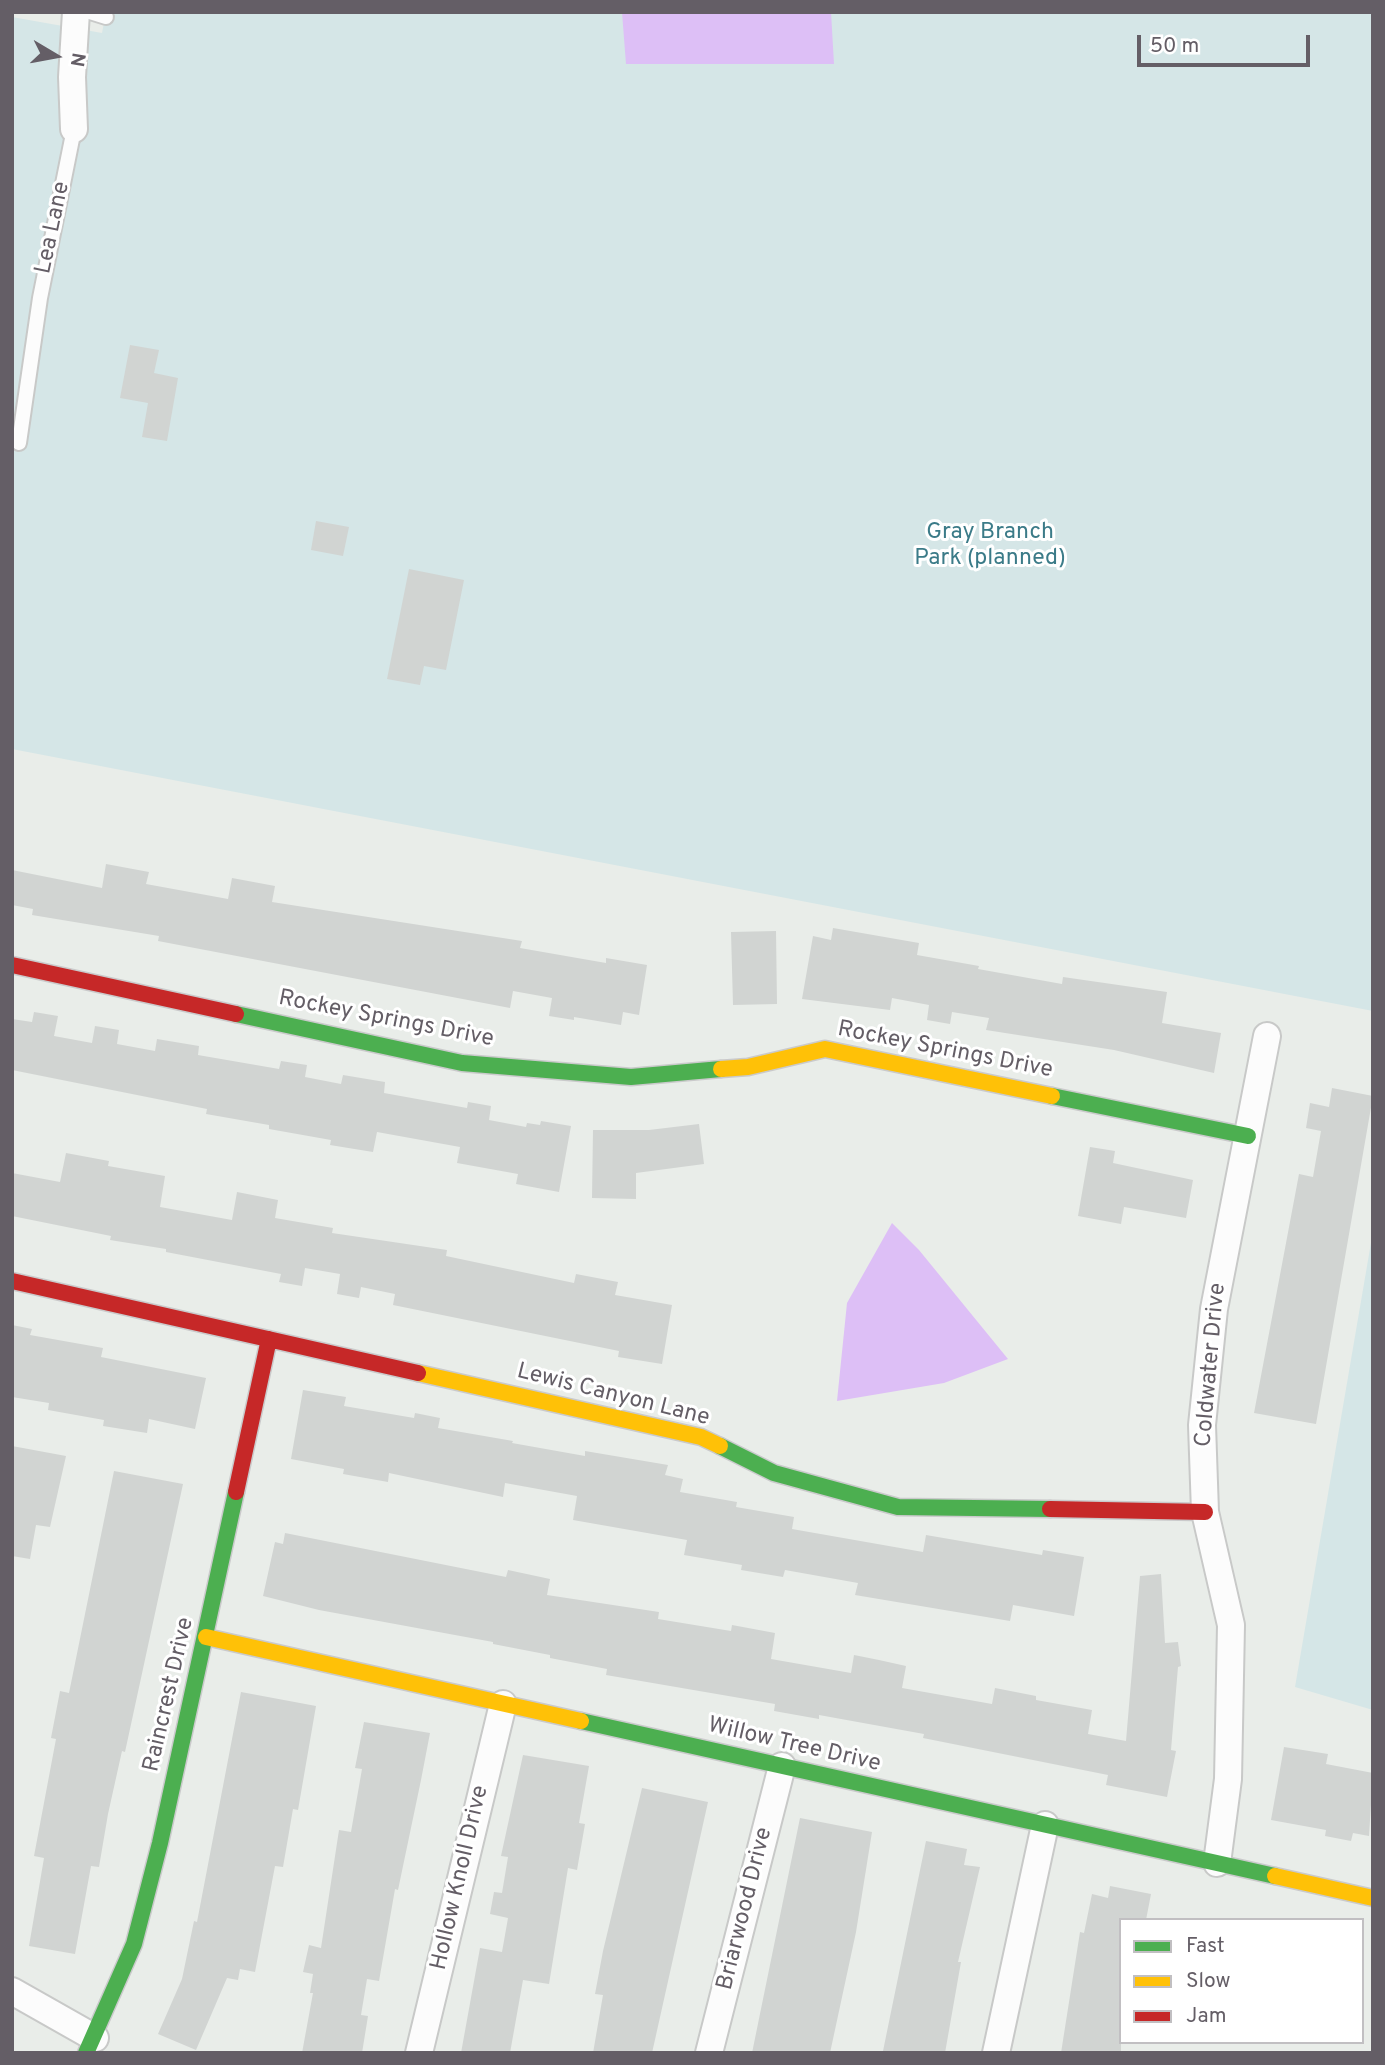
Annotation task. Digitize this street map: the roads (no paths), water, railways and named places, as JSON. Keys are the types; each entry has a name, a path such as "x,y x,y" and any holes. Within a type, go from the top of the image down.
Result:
{"street":[{"name":"Lea Lane","path":"74,129 72,77 76,12"},
{"name":"Rockey Springs Drive","path":"12,965 462,1063 631,1077 748,1067 825,1049 1248,1136"},
{"name":"Coldwater Drive","path":"1217,1863 1228,1779 1231,1625 1205,1512 1202,1425 1214,1309 1267,1036"},
{"name":"Lewis Canyon Lane","path":"12,1281 701,1437 775,1473 898,1507 1205,1512"},
{"name":"Raincrest Drive","path":"91,2045 134,1944 206,1637 269,1339"},
{"name":"Willow Tree Drive","path":"206,1637 1373,1898"},
{"name":"Hollow Knoll Drive","path":"419,2053 503,1704"},
{"name":"Briarwood Drive","path":"709,2053 782,1766"},
{"path":"996,2053 1045,1825"},
{"path":"12,1991 91,2045"}],"lane":[{"path":"90,12 106,17"},
{"name":"Lea Lane","path":"19,443 40,298 74,129"}],"park label":[{"name":"Gray Branch Park (planned)","path":"990,546"}]}
